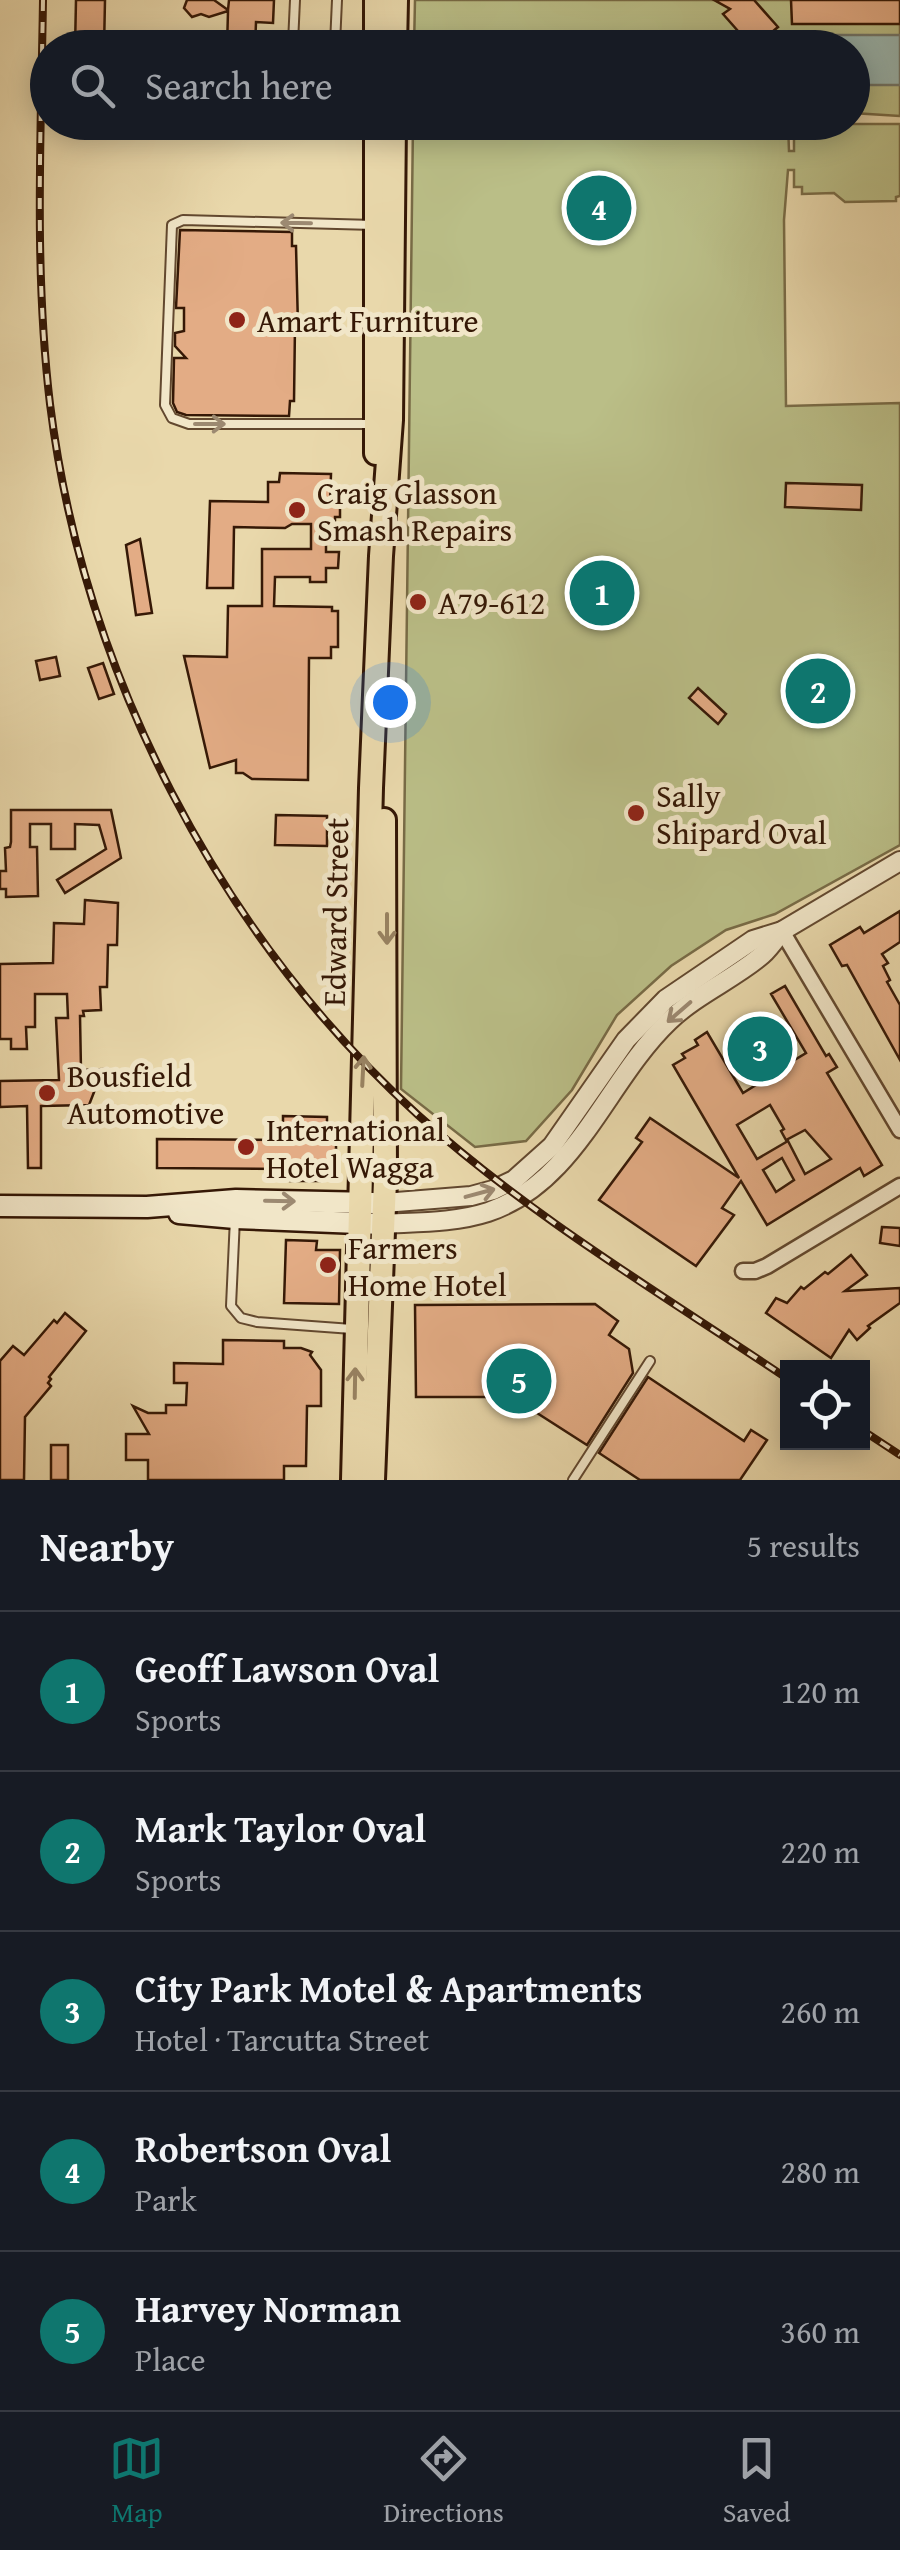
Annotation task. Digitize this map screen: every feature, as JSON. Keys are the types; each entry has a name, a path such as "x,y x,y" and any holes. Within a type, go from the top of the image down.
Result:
{"highway":[{"path":"376,0 376,30"},
{"path":"395,30 396,0"},
{"name":"Edward Street","path":"353,1480 380,556 391,420 377,140"},
{"name":"Edward Street","path":"380,556 374,424 392,140"},
{"name":"Edward Street","path":"373,1480 383,1213 386,900 378,621"}],"main road":[{"path":"0,1206 148,1207 236,1200 358,1214"},
{"path":"148,1207 235,1218 383,1213"}],"street":[{"path":"383,1213 492,1190 528,1170 552,1146 626,1040 666,998 726,967 753,940 782,931 900,861"},
{"path":"782,931 899,1124"},
{"path":"743,1271 766,1266 900,1186"}],"lane":[{"path":"294,30 295,0"},
{"path":"336,30 337,0"},
{"path":"374,424 189,424 167,414 170,232 172,226 183,220 384,225"},
{"path":"235,1218 231,1306 241,1318 356,1330"},
{"path":"572,1480 650,1361"}],"green space":[{"path":"415,0 900,0 900,116 870,114 870,30 414,30"},
{"path":"870,124 900,124 900,196 896,201 845,202 834,193 802,194 802,187 794,187 794,170 788,170 784,220 786,406 900,403 900,845 775,914 726,930 671,966 617,1015 572,1090 526,1141 475,1147 401,1089 413,140 789,140 789,151 794,151 794,140 870,140"}],"water":[{"path":"870,35 900,35 900,85 870,85"}],"building":[{"path":"76,0 105,0 104,30 75,30"},
{"path":"187,0 214,0 228,10 229,0 274,0 273,23 256,22 256,30 227,30 228,11 192,17 184,8"},
{"path":"714,0 754,0 778,27 737,30 723,14 730,9"},
{"path":"791,0 900,0 900,24 792,24"},
{"name":"Amart Furniture","path":"180,230 292,232 292,246 296,246 298,326 294,401 290,401 289,416 177,412 173,403 174,358 186,358 175,346 175,333 184,331 184,308 176,308"},
{"path":"280,473 331,474 330,503 340,503 340,517 335,517 335,524 326,524 326,552 339,552 338,568 326,568 326,582 310,582 310,577 275,577 274,606 332,607 332,611 338,611 338,647 331,647 331,658 309,658 308,780 252,779 236,773 236,760 210,768 184,656 227,657 228,606 262,606 262,549 311,549 311,524 234,527 233,588 207,588 210,501 268,502 268,482 279,482"},
{"path":"786,483 862,485 861,510 785,507"},
{"path":"140,539 152,613 136,615 126,545"},
{"path":"56,657 60,676 40,680 36,661"},
{"path":"103,663 114,694 99,699 88,668"},
{"path":"698,688 726,714 718,724 689,698"},
{"path":"11,810 111,810 121,858 65,893 57,880 106,849 99,825 75,824 75,849 51,849 51,824 30,824 30,847 37,847 38,896 6,897 6,889 0,889 0,871 6,871"},
{"path":"276,815 327,816 327,846 275,845"},
{"path":"85,900 118,903 117,945 108,945 107,987 100,987 101,1010 83,1011 84,1016 80,1016 81,1070 103,1069 89,1105 41,1106 41,1168 28,1168 27,1106 0,1107 0,1081 59,1080 56,1018 68,1018 67,994 35,994 35,1027 26,1027 27,1049 11,1049 11,1039 0,1039 0,964 53,963 54,923 84,924"},
{"path":"900,911 900,942 882,954 888,963 883,966 890,980 887,982 900,1005 900,1060 847,965 842,966 830,945 860,927 864,933"},
{"path":"785,986 826,1056 829,1054 837,1067 827,1073 882,1165 864,1176 860,1168 767,1225 741,1181 722,1208 734,1215 696,1266 599,1200 642,1142 636,1138 650,1118 739,1178 673,1065 685,1058 682,1054 698,1045 695,1040 707,1032 743,1093 769,1077 764,1069 777,1062 781,1068 806,1053 771,994","holes":["770,1105 786,1140 805,1130 831,1159 805,1174 788,1141 757,1159 737,1125","782,1158 794,1180 776,1192 763,1170"]},
{"name":"International Hotel Wagga","path":"283,1116 327,1117 327,1130 336,1130 336,1154 329,1154 328,1171 320,1171 320,1181 290,1181 290,1169 157,1168 157,1139 283,1140"},
{"path":"882,1227 900,1228 900,1246 880,1243"},
{"path":"286,1240 317,1241 316,1250 340,1250 339,1304 284,1303"},
{"path":"851,1255 867,1275 845,1291 900,1288 900,1303 868,1326 857,1340 849,1330 831,1358 766,1313 776,1298 787,1303 801,1287 804,1289 825,1272 828,1274"},
{"path":"595,1304 618,1321 609,1335 629,1349 633,1373 587,1445 512,1397 416,1397 415,1305"},
{"path":"65,1313 86,1331 49,1377 51,1386 25,1417 24,1480 0,1480 0,1361 13,1346 24,1355"},
{"path":"223,1340 284,1341 284,1348 312,1352 310,1355 321,1370 321,1406 307,1406 306,1466 284,1466 284,1480 148,1480 148,1460 126,1460 126,1434 149,1434 133,1406 148,1413 166,1413 166,1405 186,1405 187,1383 174,1383 174,1363 223,1364"},
{"path":"648,1377 744,1441 751,1430 767,1440 740,1480 640,1480 599,1453"},
{"path":"51,1445 68,1445 68,1480 51,1480"}],"railway":[{"path":"42,30 43,0"},
{"path":"40,140 45,354 67,504 93,602 128,699 171,792 222,881 281,965 346,1043 418,1115 551,1221 780,1374"},
{"path":"870,1435 900,1455"}],"place":[{"name":"Robertson Oval","path":"599,208"},
{"name":"Amart Furniture","path":"237,320"},
{"name":"Craig Glasson Smash Repairs","path":"297,510"},
{"name":"Geoff Lawson Oval","path":"602,593"},
{"name":"A79-612","path":"418,602"},
{"name":"Mark Taylor Oval","path":"818,691"},
{"name":"Sally Shipard Oval","path":"636,813"},
{"name":"City Park Motel & Apartments","path":"760,1049"},
{"name":"Bousfield Automotive","path":"47,1093"},
{"name":"International Hotel Wagga","path":"246,1147"},
{"name":"Farmers Home Hotel","path":"328,1265"},
{"name":"Harvey Norman","path":"519,1381"}]}
